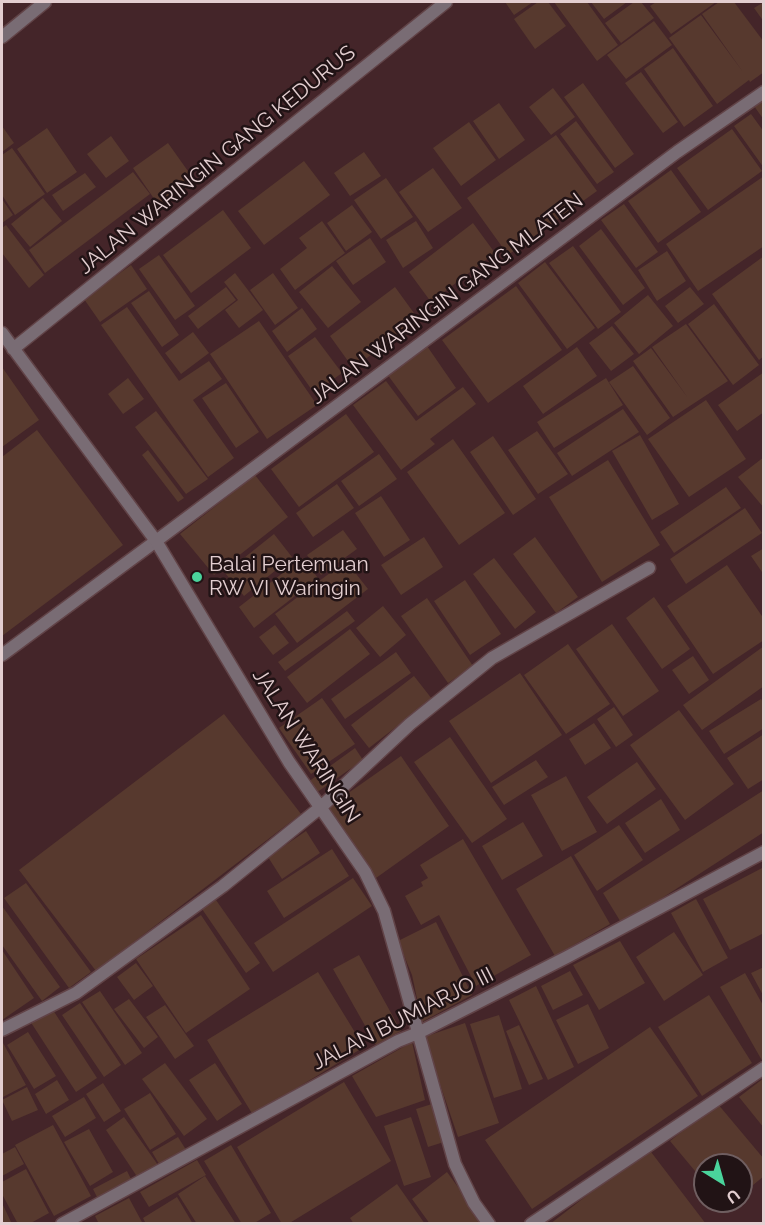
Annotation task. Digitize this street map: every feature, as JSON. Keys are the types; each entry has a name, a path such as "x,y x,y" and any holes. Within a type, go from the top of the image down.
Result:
{"street":[{"path":"2,37 45,2"},
{"name":"JALAN WARINGIN GANG KEDURUS","path":"13,349 446,2"},
{"name":"JALAN WARINGIN GANG MLATEN","path":"2,655 677,152 764,92"},
{"name":"JALAN WARINGIN","path":"2,333 156,541 289,762 365,873 384,911 455,1164 474,1203 489,1224"},
{"path":"2,1030 76,993 223,885 321,807 410,724 492,658 650,568"},
{"name":"JALAN BUMIARJO III","path":"62,1224 398,1041 567,957 764,852"},
{"path":"531,1224 764,1068"}],"building":[{"path":"505,2 533,2 514,15"},
{"path":"538,2 548,2 566,26 535,49 514,19"},
{"path":"554,2 587,2 618,45 597,61"},
{"path":"591,2 627,2 604,19"},
{"path":"634,2 641,2 654,18 621,43 605,23"},
{"path":"656,2 716,2 671,34 650,6"},
{"path":"719,2 734,2 764,42 764,72 750,82 749,80 717,104 669,38 701,15 743,72 702,14"},
{"path":"764,2 764,22 754,8"},
{"path":"654,21 672,45 626,79 607,55"},
{"path":"673,48 713,106 684,127 644,69"},
{"path":"641,72 678,122 663,133 625,83"},
{"path":"583,83 634,154 615,168 564,97"},
{"path":"553,88 575,117 551,135 529,107"},
{"path":"764,99 764,120 754,106"},
{"path":"499,103 525,140 499,159 473,121"},
{"path":"751,114 764,132 764,168 734,126"},
{"path":"576,121 614,172 597,184 560,134"},
{"path":"469,122 496,160 461,186 433,148"},
{"path":"2,126 14,143 2,152"},
{"path":"47,128 77,172 47,193 17,149"},
{"path":"732,129 762,171 708,210 677,168"},
{"path":"556,135 597,191 508,255 467,198"},
{"path":"111,136 129,161 106,178 87,154"},
{"path":"168,143 195,181 159,206 133,168"},
{"path":"12,148 45,194 15,215 2,195 2,155"},
{"path":"364,152 381,176 350,196 334,173"},
{"path":"304,161 330,195 264,245 238,211"},
{"path":"433,168 462,208 428,232 399,192"},
{"path":"671,170 701,212 658,243 628,201"},
{"path":"133,172 150,194 45,273 29,250"},
{"path":"85,173 96,187 63,211 52,195"},
{"path":"764,176 764,246 698,291 666,244"},
{"path":"386,178 413,217 381,239 354,200"},
{"path":"43,198 62,221 30,247 11,224"},
{"path":"2,199 13,215 2,223"},
{"path":"624,204 658,252 636,268 601,220"},
{"path":"352,205 372,232 346,251 327,223"},
{"path":"223,210 251,248 191,293 163,255"},
{"path":"322,221 345,253 295,290 280,269 307,248 299,238"},
{"path":"416,221 433,248 403,268 386,240"},
{"path":"473,223 495,253 431,302 409,272"},
{"path":"6,225 44,275 29,288 2,253 2,228"},
{"path":"601,229 645,288 623,305 579,246"},
{"path":"370,238 386,262 353,285 336,261"},
{"path":"573,246 621,312 598,329 549,263"},
{"path":"667,251 686,281 657,301 638,270"},
{"path":"159,255 195,306 175,320 139,269"},
{"path":"764,256 764,356 759,360 712,294"},
{"path":"545,262 595,328 567,349 518,283"},
{"path":"131,265 147,289 100,322 84,299"},
{"path":"332,266 361,302 328,328 299,292"},
{"path":"235,273 263,310 239,328 225,310 238,300 224,282"},
{"path":"273,273 298,308 275,325 250,290"},
{"path":"516,286 562,350 488,403 442,340"},
{"path":"226,287 236,300 198,329 188,316"},
{"path":"395,287 419,320 353,368 330,336"},
{"path":"690,287 704,304 678,323 665,306"},
{"path":"149,291 179,335 162,347 131,303"},
{"path":"648,295 673,326 639,354 614,323"},
{"path":"714,304 759,365 733,385 688,324"},
{"path":"127,307 179,381 209,361 222,379 193,400 234,458 208,477 101,325"},
{"path":"302,308 317,329 287,352 272,331"},
{"path":"259,321 317,405 267,439 210,354"},
{"path":"686,324 728,381 673,417 633,361 651,348 688,398 652,347"},
{"path":"612,326 634,354 611,371 589,343"},
{"path":"193,332 209,353 181,374 165,353"},
{"path":"315,337 342,373 314,393 288,356"},
{"path":"427,346 456,388 418,416 387,374"},
{"path":"577,347 597,376 543,414 523,386"},
{"path":"633,366 670,418 647,435 609,382"},
{"path":"2,367 39,420 2,447"},
{"path":"764,372 764,412 737,431 718,405"},
{"path":"128,378 144,399 123,414 108,394"},
{"path":"606,378 623,405 554,448 537,422"},
{"path":"386,381 416,421 463,387 476,404 430,439 435,444 401,470 353,405"},
{"path":"226,383 259,432 236,448 202,398"},
{"path":"706,400 746,459 689,497 648,439"},
{"path":"623,409 639,432 572,476 557,453"},
{"path":"156,411 208,479 186,494 135,427"},
{"path":"346,414 374,452 299,507 271,469"},
{"path":"37,430 123,545 2,636 2,457"},
{"path":"537,431 568,474 538,494 508,450"},
{"path":"640,435 679,504 652,520 612,451"},
{"path":"493,436 536,499 513,515 470,452"},
{"path":"453,439 505,513 459,545 407,472"},
{"path":"148,450 184,498 178,502 142,455"},
{"path":"379,454 397,479 359,506 341,481"},
{"path":"764,457 764,508 738,477"},
{"path":"608,460 660,545 602,582 549,497"},
{"path":"255,475 288,517 214,575 180,534"},
{"path":"337,484 354,508 313,537 296,513"},
{"path":"726,487 741,508 674,553 660,532"},
{"path":"381,496 410,540 384,557 355,513"},
{"path":"745,508 762,533 686,584 670,559"},
{"path":"343,530 357,549 321,575 307,555"},
{"path":"274,534 292,557 244,596 225,573"},
{"path":"424,537 443,567 401,595 381,565"},
{"path":"535,537 578,597 556,613 513,554"},
{"path":"764,548 764,575 751,556"},
{"path":"302,558 318,578 254,628 239,607"},
{"path":"494,558 536,612 515,629 473,574"},
{"path":"346,561 368,589 297,643 275,614"},
{"path":"727,565 764,619 764,640 713,674 667,606"},
{"path":"465,580 501,634 470,655 434,601"},
{"path":"654,597 690,649 662,669 626,618"},
{"path":"427,598 473,666 448,683 401,616"},
{"path":"383,606 406,635 380,657 356,628"},
{"path":"347,611 355,621 285,671 278,662"},
{"path":"612,624 659,691 623,716 576,649"},
{"path":"275,625 289,643 273,655 259,637"},
{"path":"350,629 370,654 307,703 287,677"},
{"path":"568,644 610,704 566,734 524,675"},
{"path":"764,646 764,686 702,730 683,705"},
{"path":"396,652 411,673 345,719 331,699"},
{"path":"693,656 709,680 689,694 672,670"},
{"path":"520,673 562,735 491,783 449,721"},
{"path":"414,676 432,699 369,748 351,725"},
{"path":"322,698 355,744 311,774 279,728"},
{"path":"761,699 764,703 764,728 724,754 709,731"},
{"path":"614,707 633,735 616,747 597,719"},
{"path":"679,710 734,784 685,820 630,745"},
{"path":"224,714 301,814 96,971 19,870"},
{"path":"594,723 611,748 585,765 569,739"},
{"path":"764,734 764,779 748,789 727,758"},
{"path":"450,737 507,819 472,843 414,762"},
{"path":"355,748 363,760 316,793 308,782"},
{"path":"401,756 449,826 376,878 327,808"},
{"path":"536,760 548,777 504,805 492,787"},
{"path":"637,762 656,789 607,824 587,797"},
{"path":"566,776 597,832 562,851 531,795"},
{"path":"764,790 764,832 622,924 603,893"},
{"path":"661,799 680,830 645,853 625,823"},
{"path":"523,822 543,856 502,880 482,846"},
{"path":"619,825 643,860 597,891 574,855"},
{"path":"306,831 320,853 282,879 268,857"},
{"path":"463,839 531,955 476,986 439,915 421,925 405,896 423,886 421,882 428,878 420,865"},
{"path":"332,849 349,876 284,918 267,891"},
{"path":"571,856 610,924 555,956 516,889"},
{"path":"764,867 764,933 730,950 703,899"},
{"path":"353,878 372,906 273,972 254,943"},
{"path":"26,883 91,972 69,988 4,898"},
{"path":"696,899 728,958 703,972 671,913"},
{"path":"216,900 260,963 246,973 202,909"},
{"path":"2,906 60,987 42,1001 2,945"},
{"path":"201,915 250,989 186,1033 136,959"},
{"path":"436,922 472,995 422,1022 412,975 398,941"},
{"path":"674,932 703,975 664,1001 636,957"},
{"path":"620,941 645,983 599,1010 573,965"},
{"path":"2,950 34,998 2,1020"},
{"path":"359,955 401,1031 376,1045 333,969"},
{"path":"136,963 153,986 134,1000 117,977"},
{"path":"764,967 764,997 751,973"},
{"path":"570,971 583,995 553,1010 541,986"},
{"path":"318,972 364,1047 253,1115 207,1040"},
{"path":"745,973 764,1007 764,1064 720,987"},
{"path":"536,986 574,1067 548,1080 509,1000"},
{"path":"100,991 142,1053 125,1065 82,1002"},
{"path":"709,995 752,1063 702,1096 658,1027"},
{"path":"129,999 158,1037 144,1048 114,1009"},
{"path":"80,1003 121,1065 104,1077 62,1015"},
{"path":"588,1004 609,1048 578,1064 556,1020"},
{"path":"165,1005 194,1046 175,1059 146,1017"},
{"path":"51,1007 97,1078 76,1092 30,1021"},
{"path":"499,1015 522,1089 494,1098 470,1024"},
{"path":"465,1023 499,1123 458,1137 424,1037"},
{"path":"519,1025 543,1079 529,1085 506,1031"},
{"path":"650,1027 698,1096 532,1209 485,1140"},
{"path":"28,1032 56,1076 34,1089 7,1045"},
{"path":"2,1041 26,1085 3,1097 2,1094"},
{"path":"412,1042 425,1100 376,1117 352,1076"},
{"path":"165,1063 207,1119 184,1136 142,1079"},
{"path":"215,1063 242,1104 217,1121 189,1080"},
{"path":"764,1078 764,1128 739,1097"},
{"path":"57,1080 69,1100 46,1114 35,1094"},
{"path":"344,1082 391,1161 288,1224 282,1224 237,1147"},
{"path":"103,1083 121,1111 104,1122 86,1094"},
{"path":"27,1087 38,1110 12,1121 2,1100"},
{"path":"150,1093 176,1134 150,1150 124,1109"},
{"path":"84,1097 96,1118 65,1137 52,1116"},
{"path":"717,1103 764,1159 764,1176 753,1185 753,1153 693,1153 693,1169 670,1141"},
{"path":"432,1104 444,1142 428,1147 416,1109"},
{"path":"124,1117 158,1165 138,1178 106,1130"},
{"path":"411,1117 431,1177 404,1186 384,1126"},
{"path":"53,1125 91,1196 54,1216 15,1145"},
{"path":"89,1129 113,1172 90,1186 64,1142"},
{"path":"178,1137 188,1153 162,1169 152,1152"},
{"path":"231,1145 271,1213 253,1224 242,1224 204,1161"},
{"path":"15,1147 24,1164 2,1176 2,1154"},
{"path":"648,1148 693,1207 693,1213 698,1213 706,1224 550,1224"},
{"path":"197,1160 206,1175 149,1207 140,1192"},
{"path":"26,1169 49,1213 29,1224 18,1224 2,1194 2,1182"},
{"path":"127,1171 133,1183 99,1201 93,1189"},
{"path":"447,1172 485,1224 430,1224 412,1199"},
{"path":"205,1176 236,1224 197,1224 178,1194"},
{"path":"397,1184 425,1224 354,1224 350,1218"},
{"path":"177,1197 193,1224 146,1224 143,1218"},
{"path":"129,1198 143,1224 99,1224 95,1216"},
{"path":"2,1203 12,1224 2,1224"}],"place":[{"name":"Balai Pertemuan RW VI Waringin","path":"197,577"}]}
